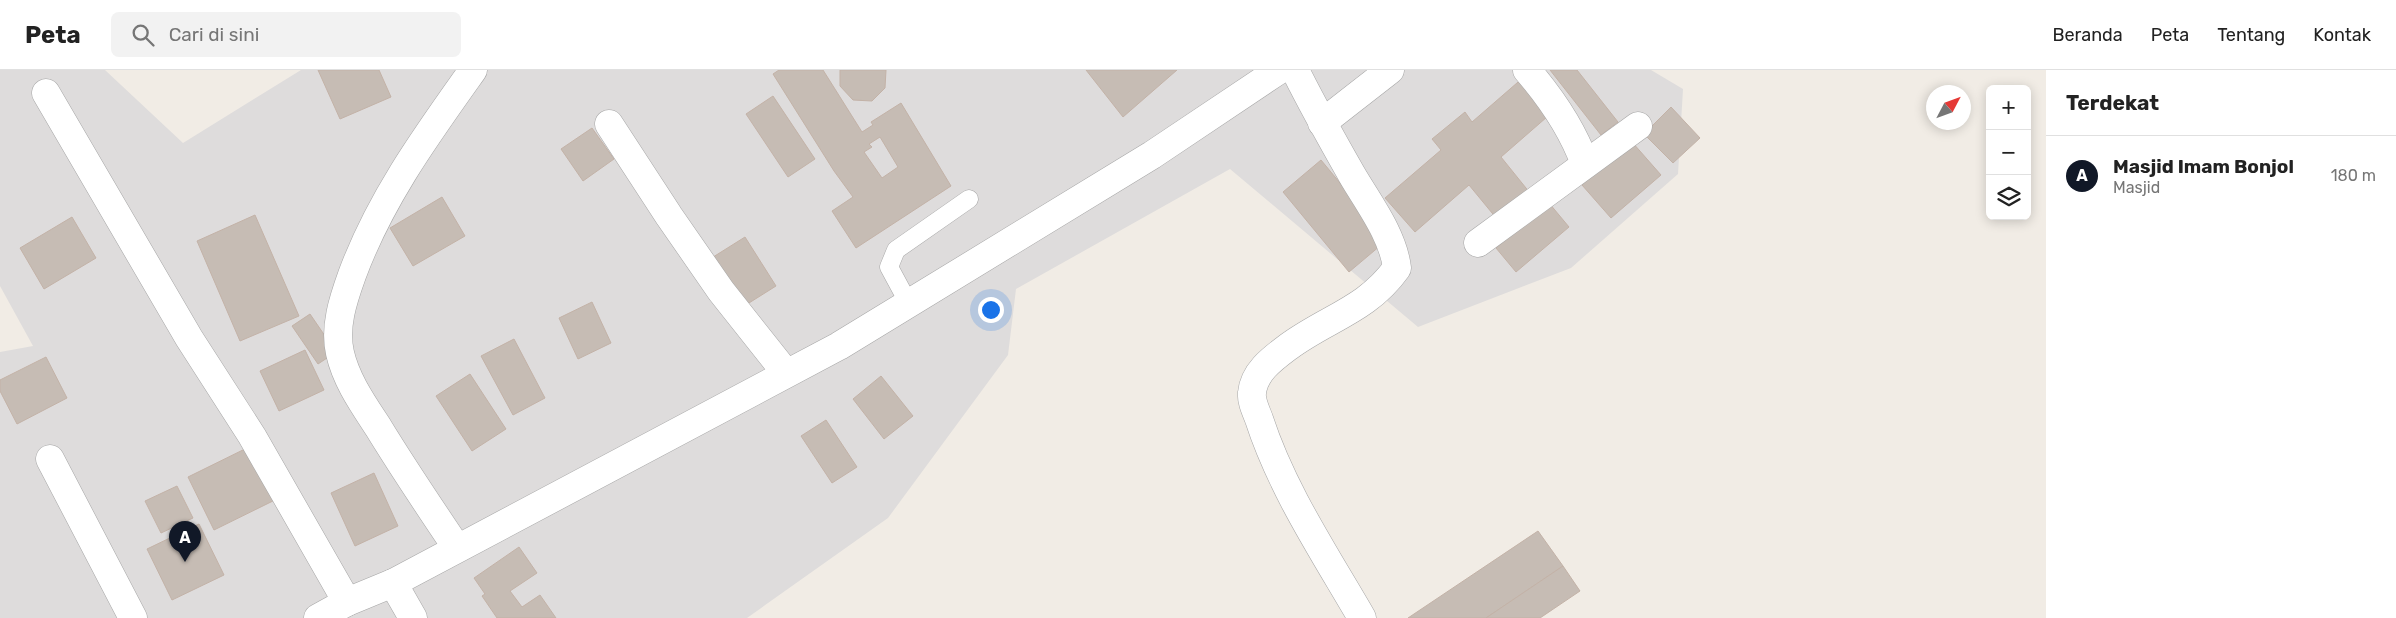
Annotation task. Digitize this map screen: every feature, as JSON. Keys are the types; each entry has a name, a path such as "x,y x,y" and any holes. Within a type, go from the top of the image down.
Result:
{"street":[{"path":"457,548 413,484 351,383 340,353 338,338 342,301 365,239 388,195 410,160 473,70"},
{"path":"318,618 346,602 392,583 839,346 1152,155 1279,70"},
{"path":"1295,70 1322,123 1384,231 1395,253 1397,268 1387,282 1363,303 1290,346 1269,362 1255,379 1251,395 1284,482 1362,618"},
{"path":"1322,123 1390,70"},
{"path":"1527,70 1552,99 1576,138 1585,164"},
{"path":"46,92 189,338 252,436 346,602"},
{"path":"609,124 721,291 786,373"},
{"path":"1478,243 1638,126"},
{"path":"50,459 133,618"},
{"path":"392,583 413,618"}],"lane":[{"path":"909,304 889,267 896,250 969,199"}],"shaded area":[{"path":"0,70 105,70 183,143 301,70 1651,70 1683,89 1678,174 1571,268 1418,327 1230,169 1016,289 1008,355 888,518 747,618 0,618 0,352 33,346 0,286"}],"building":[{"path":"318,70 379,70 391,97 340,119"},
{"path":"779,70 823,70 862,132 873,125 871,122 901,103 951,186 856,248 832,211 853,197 834,171 773,74","holes":["880,137 898,167 882,178 864,152 872,147 869,144"]},
{"path":"840,70 886,70 885,88 872,101 853,100 840,86"},
{"path":"1086,70 1177,70 1123,117"},
{"path":"1550,70 1577,70 1618,122 1601,135"},
{"path":"1525,76 1555,110 1501,157 1530,193 1497,219 1469,185 1415,232 1385,198 1441,150 1432,139 1465,112 1472,122"},
{"path":"773,96 815,159 788,177 746,114"},
{"path":"1671,107 1700,138 1673,163 1644,134"},
{"path":"592,128 614,159 583,181 561,149"},
{"path":"1632,142 1661,175 1611,218 1582,185"},
{"path":"1321,160 1387,240 1349,272 1283,192"},
{"path":"442,197 465,236 413,266 390,228"},
{"path":"1549,203 1569,227 1516,272 1496,248"},
{"path":"255,215 299,316 240,341 197,241"},
{"path":"72,217 96,258 44,289 20,248"},
{"path":"745,237 776,286 741,308 710,259"},
{"path":"592,302 611,343 578,359 559,318"},
{"path":"310,314 336,352 318,364 292,326"},
{"path":"514,339 545,398 513,415 481,356"},
{"path":"305,350 324,390 279,411 260,371"},
{"path":"46,357 67,398 17,424 0,391 0,380"},
{"path":"470,374 506,429 472,451 436,396"},
{"path":"881,376 913,416 884,439 853,399"},
{"path":"826,420 857,467 832,483 801,436"},
{"path":"253,445 279,498 214,530 188,477"},
{"path":"374,473 398,526 355,546 331,493"},
{"path":"177,486 193,518 161,533 145,501"},
{"path":"199,524 224,575 172,600 147,549"},
{"path":"1538,531 1563,566 1486,618 1408,618"},
{"path":"519,547 537,573 510,591 522,607 540,595 556,618 497,618 482,596 485,594 474,578"},
{"path":"1563,566 1580,591 1540,618 1486,618"}],"place":[{"name":"Masjid Imam Bonjol","path":"185,562"}]}
